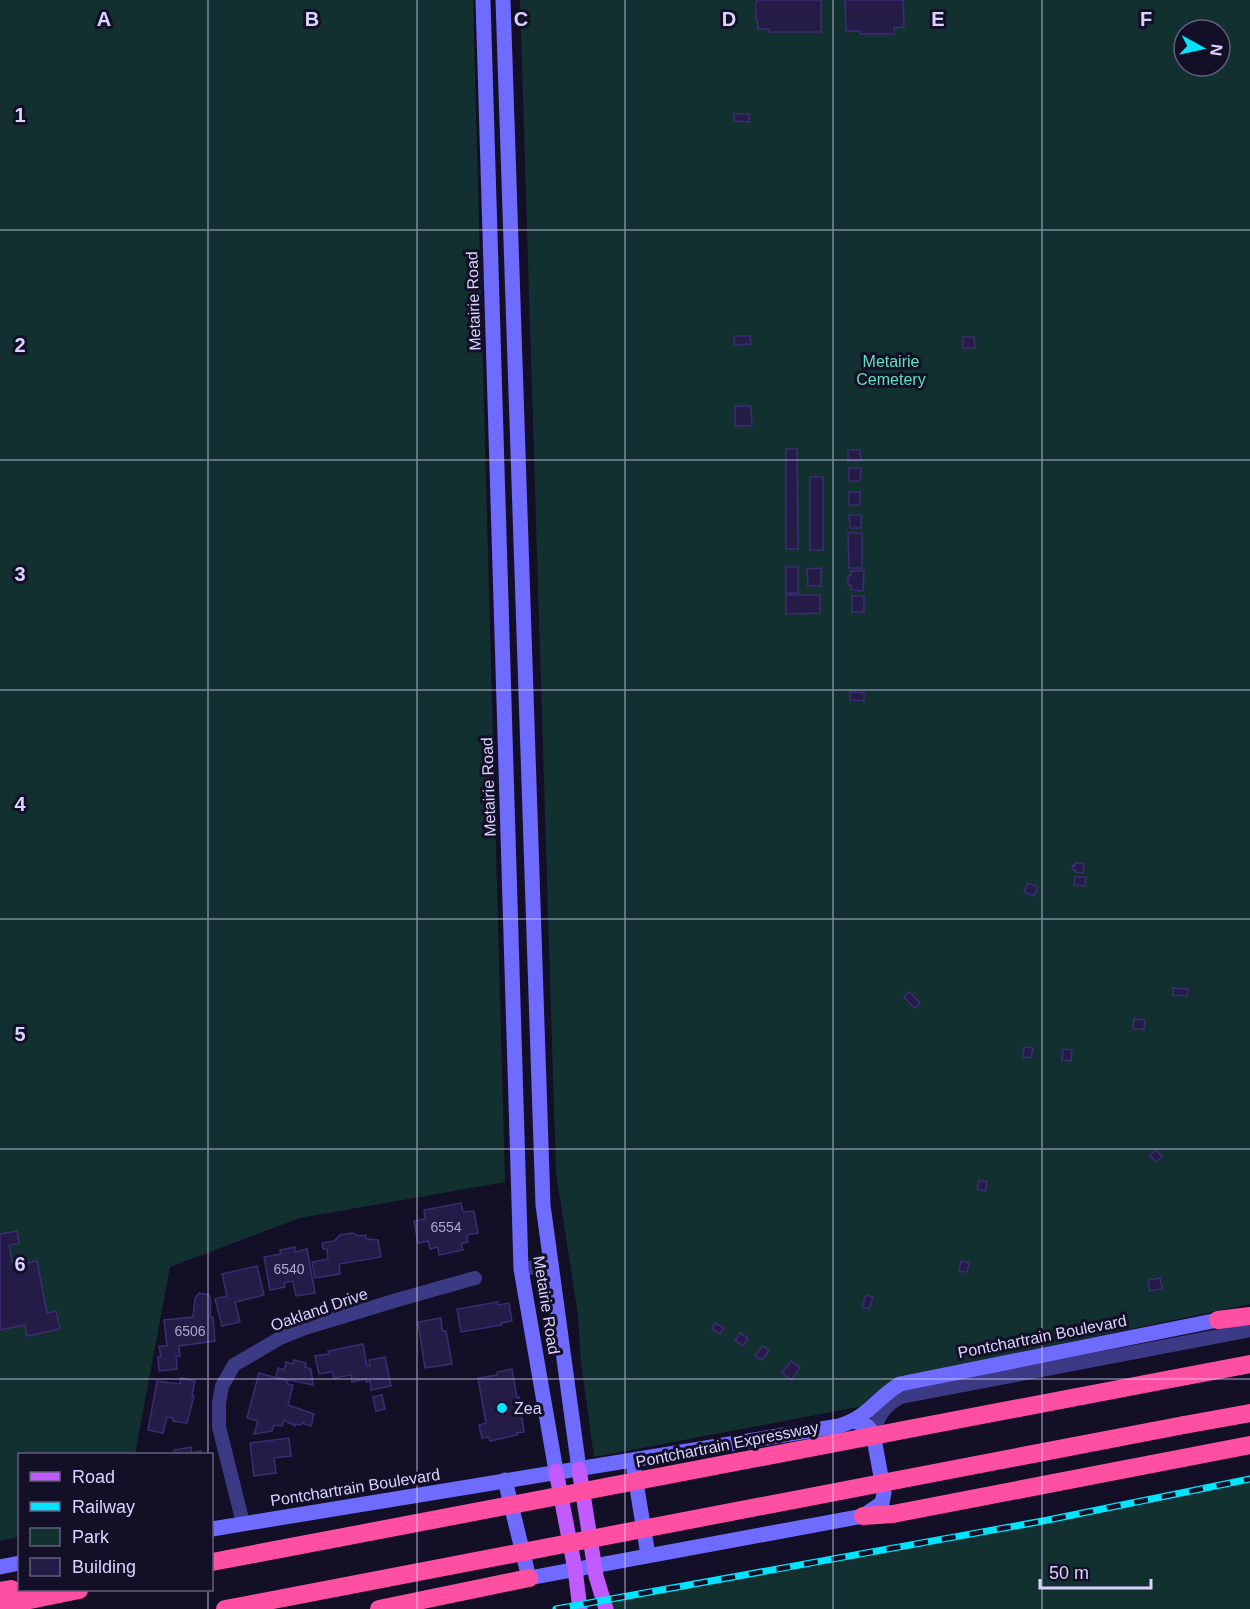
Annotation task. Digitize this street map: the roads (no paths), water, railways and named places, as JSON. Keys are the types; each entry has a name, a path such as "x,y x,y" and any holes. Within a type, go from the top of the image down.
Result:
{"highway":[{"path":"1218,1320 1250,1317"},
{"name":"Pontchartrain Expressway","path":"220,1560 1250,1364"},
{"path":"225,1609 1250,1413"},
{"path":"863,1516 893,1514 1250,1445"},
{"path":"380,1609 529,1578"},
{"path":"0,1591 11,1589 35,1599"},
{"path":"0,1606 74,1591"}],"main road":[{"name":"Metairie Road","path":"483,0 521,1269 575,1569 580,1609"},
{"name":"Metairie Road","path":"503,0 543,1205 579,1469 595,1565 606,1609"},
{"name":"Pontchartrain Boulevard","path":"213,1529 838,1426 854,1421 867,1413 888,1391 900,1384 1218,1320"},
{"path":"505,1480 529,1578 863,1516 882,1503 884,1493 873,1433 867,1426 854,1421"},
{"path":"633,1461 648,1556"},
{"path":"0,1567 18,1563"}],"street":[{"path":"521,1269 552,1265"},
{"name":"Oakland Drive","path":"243,1523 219,1427 219,1402 222,1386 234,1365 280,1338 305,1328 475,1278"},
{"name":"Pontchartrain Boulevard","path":"1218,1320 1250,1312"},
{"name":"Pontchartrain Boulevard","path":"873,1433 882,1412 890,1403 901,1397 1250,1330"}],"railway":[{"path":"556,1609 1043,1521 1250,1479"}],"place":[{"name":"Zea","path":"502,1408"}],"park label":[{"name":"Metairie Cemetery","path":"891,370"}]}
